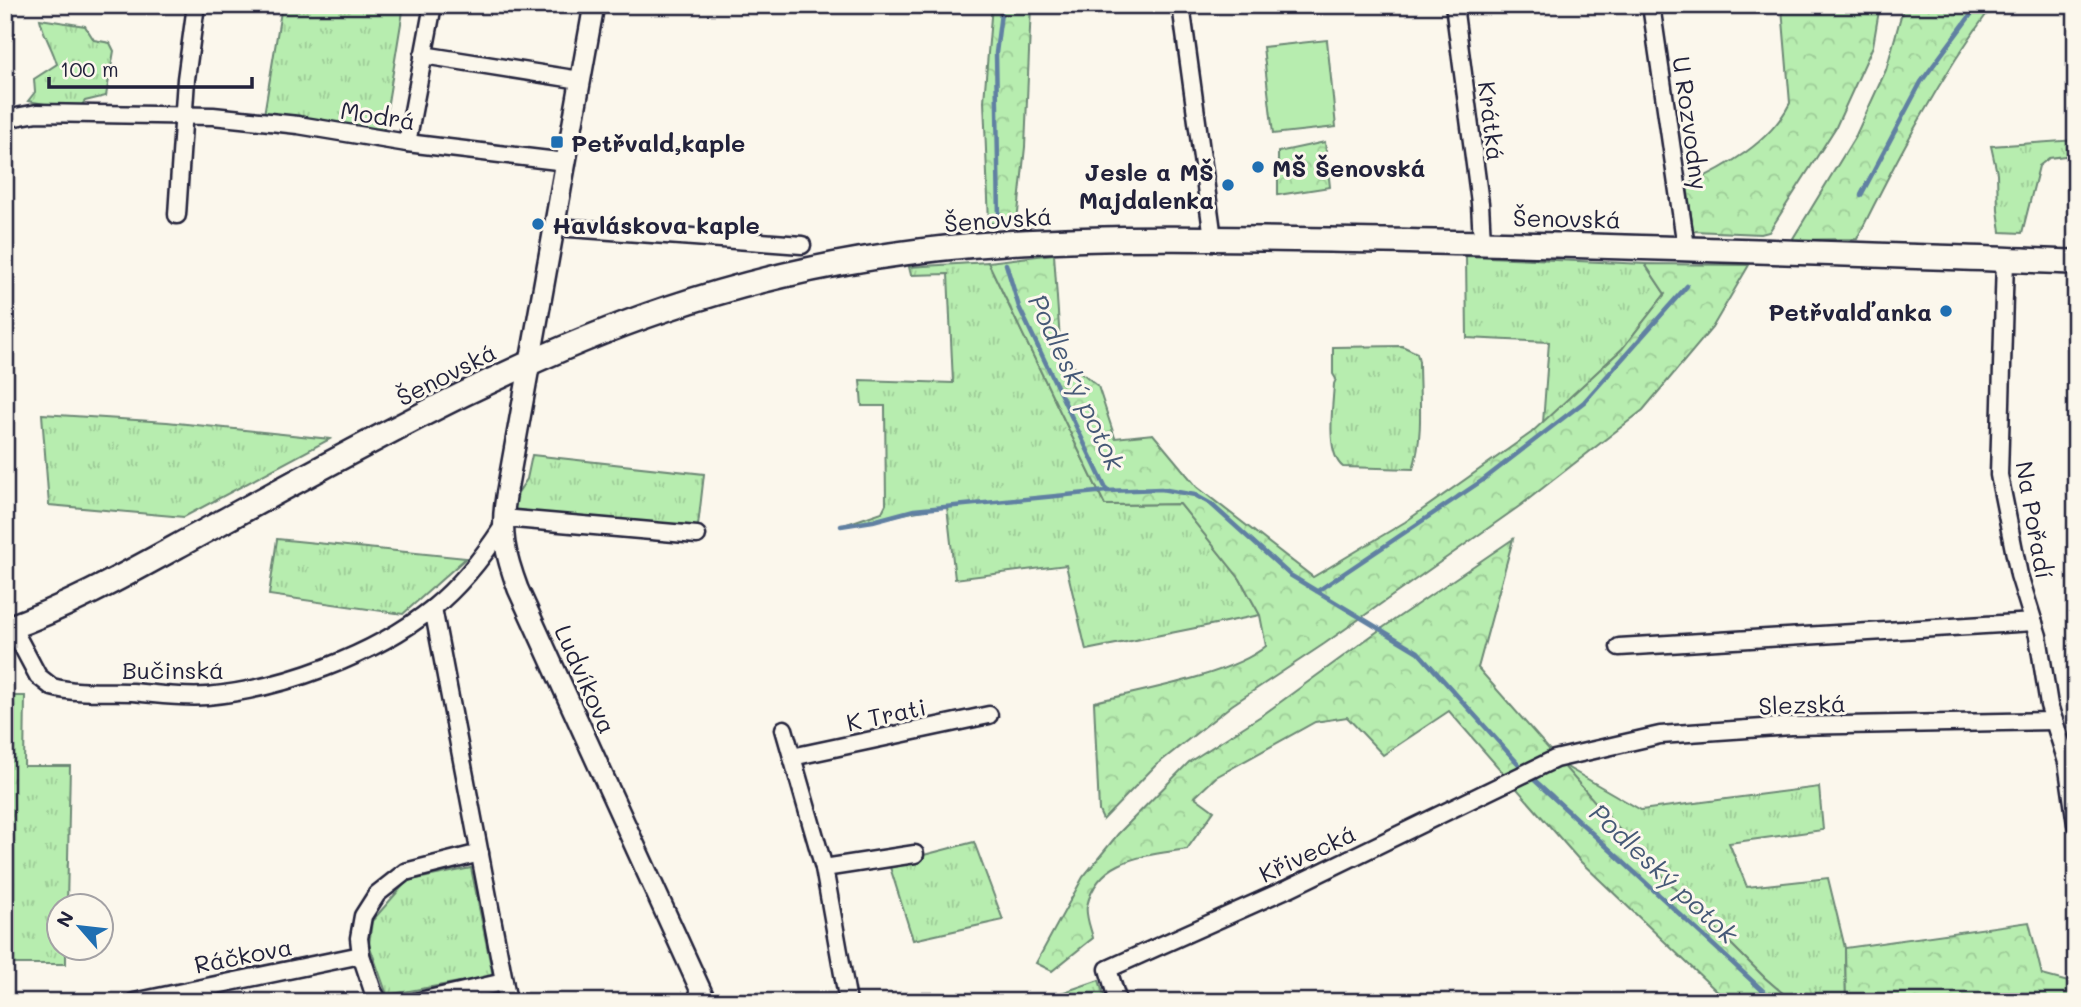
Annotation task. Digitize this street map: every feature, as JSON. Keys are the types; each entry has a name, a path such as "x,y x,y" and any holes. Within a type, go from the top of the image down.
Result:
{"main road":[{"name":"Šenovská","path":"9,628 121,576 531,360 679,304 773,279 872,258 1012,242 1213,238 1686,247 2076,261"}],"street":[{"path":"177,215 183,114 196,5"},
{"path":"407,143 433,5"},
{"name":"Ludvíkova","path":"594,5 503,523 507,558 518,589 706,1002"},
{"path":"1181,5 1213,238"},
{"name":"Krátká","path":"1454,5 1482,243"},
{"name":"U Rozvodny","path":"1651,5 1686,247"},
{"path":"424,55 580,80"},
{"name":"Modrá","path":"5,119 37,113 183,114 298,125 407,143 566,162"},
{"path":"556,227 802,245"},
{"name":"Na Pořadí","path":"2005,259 1999,475 2019,575 2038,636 2049,705 2067,762 2076,824"},
{"path":"503,523 697,535"},
{"name":"Bučinská","path":"9,628 38,676 52,687 204,696 265,687 331,665 377,643 433,608 472,569 503,523"},
{"path":"433,608 508,1002"},
{"path":"1619,647 2034,622"},
{"name":"K Trati","path":"792,757 989,715"},
{"name":"Slezská","path":"1555,758 1660,735 1791,726 2054,721"},
{"path":"784,729 824,868 848,1002"},
{"name":"Křivecká","path":"1118,1002 1108,970 1289,888 1555,758"},
{"path":"379,1002 361,955 359,938 363,916 377,894 405,872 480,853"},
{"path":"824,868 915,854"},
{"name":"Ráčkova","path":"134,1002 361,955"},
{"path":"415,1002 504,982"}],"green space":[{"path":"282,5 404,5 383,133 264,115"},
{"path":"992,5 1031,5 1025,147 1017,222 989,223 984,101"},
{"path":"1792,5 1880,5 1873,46 1836,127 1769,232 1761,234 1693,231 1687,185 1731,162 1759,142 1790,103 1782,8"},
{"path":"1904,5 1993,5 1920,119 1857,239 1792,240 1856,135 1886,70"},
{"path":"40,19 85,26 94,40 110,43 114,51 106,96 85,101 78,110 28,101 35,92 34,79 57,64"},
{"path":"1327,40 1336,127 1273,134 1263,47"},
{"path":"2076,140 2073,155 2049,158 2039,166 2022,233 2001,232 1997,173 1991,146"},
{"path":"1325,142 1330,187 1278,195 1278,152"},
{"path":"1054,254 1061,356 1098,386 1115,438 1153,434 1197,487 1313,577 1405,522 1531,433 1622,349 1665,294 1645,264 1749,265 1712,328 1643,410 1521,505 1324,644 1232,705 1155,766 1103,820 1099,811 1094,702 1209,674 1251,656 1266,646 1260,615 1240,579 1180,504 1105,505 988,262"},
{"path":"1466,256 1645,264 1665,294 1622,349 1543,423 1549,342 1467,338"},
{"path":"988,262 1105,505 1180,504 1240,579 1260,615 1086,650 1066,565 955,579 947,507 841,526 882,512 886,504 885,406 862,406 860,380 953,383 948,274 911,275 909,267"},
{"path":"1402,346 1417,353 1419,361 1420,429 1413,469 1343,467 1337,460 1332,440 1336,379 1333,374 1333,347"},
{"path":"42,414 167,422 330,439 184,517 49,505"},
{"path":"532,455 704,474 697,535 512,514 515,497 527,479"},
{"path":"277,539 466,558 403,614 269,595"},
{"path":"1513,539 1478,668 1638,851 1765,978 1793,1002 1728,1002 1581,862 1449,711 1383,755 1347,717 1315,722 1216,777 1195,797 1214,811 1187,849 1140,857 1113,868 1101,877 1087,906 1087,918 1093,938 1052,971 1036,963 1083,877 1118,834 1189,762 1264,714 1378,631"},
{"path":"5,696 25,696 24,766 70,766 67,892 46,892 46,962 66,964 5,964"},
{"path":"1558,762 1641,810 1819,787 1823,830 1729,843 1747,887 1828,878 1845,948 1846,1002 1793,1002 1765,978 1638,851"},
{"path":"974,842 1003,920 913,940 889,864"},
{"path":"471,868 493,976 387,995 369,944 372,921 407,881"},
{"path":"2029,922 2042,975 2076,984 2076,1002 1846,1002 1845,948"},
{"path":"1099,980 1106,1002 1035,1002"}],"waterway":[{"name":"Podleský potok","path":"999,218 996,53 1002,5"},
{"path":"1861,195 1921,82 1978,5"},
{"name":"Podleský potok","path":"1006,264 1019,307 1107,491 1161,489 1195,495 1211,504 1290,575 1418,652 1523,769"},
{"path":"1319,590 1483,480 1584,402 1687,286"},
{"path":"841,526 914,510 1107,491"},
{"name":"Podleský potok","path":"1530,776 1775,1002"}],"place":[{"name":"Petřvald,kaple","path":"557,142"},
{"name":"MŠ Šenovská","path":"1258,167"},
{"name":"Jesle a MŠ Majdalenka","path":"1228,185"},
{"name":"Havláskova kaple","path":"538,224"},
{"name":"Petřvalďanka","path":"1946,311"}]}
